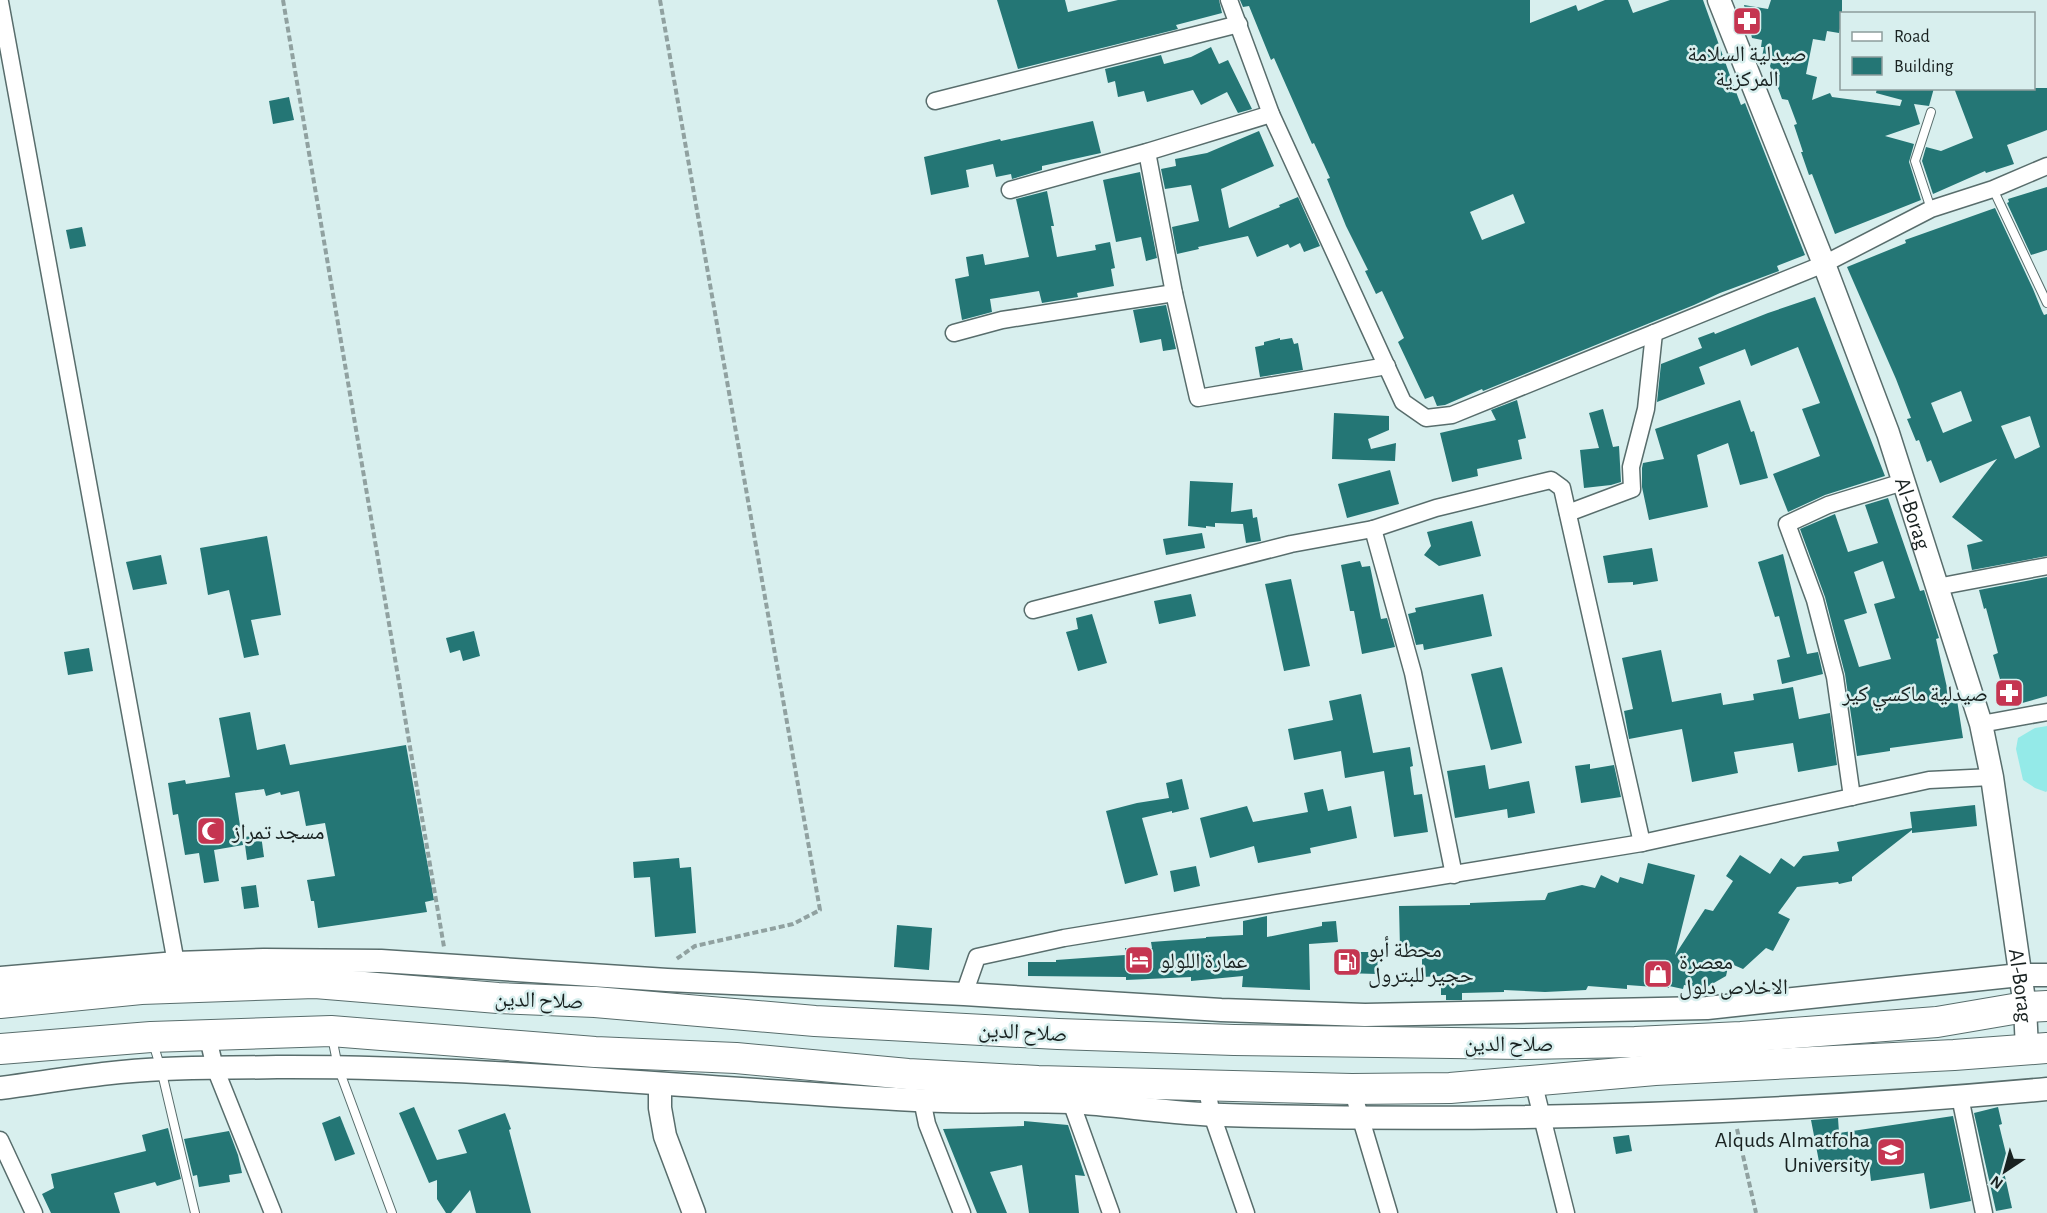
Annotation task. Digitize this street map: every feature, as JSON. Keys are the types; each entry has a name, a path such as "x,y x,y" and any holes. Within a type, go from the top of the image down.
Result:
{"highway":[{"name":"صلاح الدين","path":"0,1003 141,989 315,983 498,998 595,1002 815,1021 1058,1034 1234,1040 1523,1044 1741,1037 1937,1022 2036,1007"},
{"name":"صلاح الدين","path":"0,1049 150,1037 331,1031 595,1052 736,1058 943,1076 1038,1081 1352,1089 1450,1088 1655,1070 1954,1055 2037,1048"}],"main road":[{"name":"Al-Borag","path":"1719,0 1824,264 1888,433 1981,724 1992,777 2020,975 2036,1007 2037,1048"},
{"path":"0,978 176,963 264,960 381,961 646,979 964,994 1221,1010 1377,1014 1707,1008 2020,975 2047,975"},
{"path":"0,1088 161,1069 338,1067 520,1074 660,1085 922,1100 1071,1102 1212,1115 1361,1117 1541,1117 1733,1112 2047,1089"},
{"path":"660,1085 660,1108 665,1136 694,1213"}],"street":[{"path":"1229,0 1271,114 1403,402 1426,418 1452,415 1824,264 1931,209 1992,189 2047,166"},
{"path":"0,3 176,963"},
{"path":"935,101 1239,24"},
{"path":"1010,190 1147,152 1271,114"},
{"path":"1147,152 1174,293 1198,398 1387,366"},
{"path":"954,333 1002,320 1174,293"},
{"path":"1568,513 1632,489 1631,466 1646,409 1654,333"},
{"path":"1033,610 1291,544 1373,529 1436,508 1551,480 1563,488 1642,843"},
{"path":"1852,797 1835,677 1815,600 1786,524 1828,505 1903,482"},
{"path":"1373,529 1413,673 1454,875"},
{"path":"1937,587 2047,566"},
{"path":"1981,724 2047,712"},
{"path":"964,994 977,957 1064,938 1642,843 1929,780 1992,777"},
{"path":"207,1034 215,1068 273,1213"},
{"path":"1533,1081 1566,1213"},
{"path":"1206,1085 1212,1115 1246,1213"},
{"path":"1352,1089 1389,1213"},
{"path":"1960,1097 1984,1213"},
{"path":"922,1100 927,1124 962,1213"},
{"path":"1071,1102 1111,1213"},
{"path":"0,1140 34,1213"}],"lane":[{"path":"1931,112 1915,161 1931,209"},
{"path":"1992,189 2047,303"},
{"path":"331,1031 338,1067 392,1213"},
{"path":"150,1037 161,1069 195,1213"}],"path":[{"path":"283,0 447,965"},
{"path":"646,979 695,946 794,924 820,910 660,0"},
{"path":"1733,1112 1756,1213"}],"shaded area":[{"path":"2047,726 2046,792 2023,780 2016,749 2018,738 2035,728"}],"building":[{"path":"997,0 1065,0 1068,12 1118,0 1219,0 1222,13 1176,25 1178,29 1018,69"},
{"path":"1240,0 1530,0 1530,23 1576,5 1578,11 1605,0 1628,0 1633,13 1670,0 1703,0 1741,105 1745,103 1805,255 1777,266 1779,271 1483,391 1482,389 1445,405 1437,406 1433,396 1425,399 1398,342 1404,338 1382,291 1376,294 1365,271 1368,270 1346,226 1327,179 1330,178 1314,143 1312,144 1274,58 1271,60 1249,6 1243,7","holes":["1513,194 1525,223 1482,240 1470,212"]},
{"path":"1771,0 1842,0 1839,33 1827,31 1825,41 1813,39 1806,74 1817,77 1812,100 1830,93 1832,97 1900,106 1902,100 1876,93 1877,90 1933,90 1929,106 1914,104 1920,124 1885,136 1914,144 1909,162 1921,200 1835,234 1812,174 1809,175 1794,125 1797,124 1788,100 1782,99 1770,66 1772,59 1762,57 1764,47 1761,47 1762,40 1752,38 1744,5 1768,9"},
{"path":"1211,47 1219,64 1228,60 1252,109 1238,113 1227,92 1201,105 1193,90 1147,102 1144,91 1118,97 1115,81 1108,83 1105,69 1161,55 1164,64 1191,57"},
{"path":"2047,88 2047,130 2007,145 2014,164 1986,173 1985,171 1933,194 1922,161 1926,147 1941,151 1973,138 1955,90"},
{"path":"289,97 294,120 273,124 269,101"},
{"path":"1093,121 1101,153 1042,166 1042,170 1012,179 1011,174 996,177 993,164 966,170 969,187 931,195 924,157"},
{"path":"1259,131 1274,166 1221,189 1229,228 1298,197 1320,246 1304,252 1300,243 1290,248 1288,244 1257,257 1248,236 1177,254 1172,227 1199,221 1191,185 1165,189 1161,169 1176,166 1175,159 1207,153"},
{"path":"1140,172 1157,258 1146,261 1141,237 1116,242 1103,180"},
{"path":"2047,187 2047,250 2031,255 2007,203 2008,199"},
{"path":"1047,191 1057,257 1096,250 1095,245 1110,242 1115,268 1111,269 1114,286 1077,293 1078,297 1042,303 1039,291 990,299 992,312 962,320 955,279 969,276 966,257 983,254 985,265 1029,257 1016,199"},
{"path":"1995,208 2042,311 2044,315 2047,314 2047,556 1972,570 1967,545 1983,541 1952,517 1997,459 1940,483 1931,460 1927,462 1919,440 1916,441 1907,419 1911,418 1896,379 1847,267 1906,243 1905,240","holes":["1961,391 1972,421 1943,433 1931,403","2030,416 2040,447 2015,459 2001,426"]},
{"path":"82,227 86,246 70,249 66,230"},
{"path":"1815,297 1885,476 1825,495 1788,512 1773,474 1820,456 1802,409 1820,403 1798,347 1751,366 1745,349 1699,367 1705,384 1657,402 1661,364 1702,348 1698,338 1714,332 1715,334"},
{"path":"1166,305 1176,349 1163,351 1161,339 1140,343 1133,310"},
{"path":"1280,338 1280,340 1292,338 1294,344 1298,343 1303,370 1260,377 1255,347"},
{"path":"1517,400 1526,438 1518,440 1522,459 1477,469 1478,476 1452,482 1440,433 1496,420 1491,410"},
{"path":"1740,400 1751,432 1754,431 1768,478 1740,485 1728,443 1697,455 1708,507 1649,520 1642,487 1643,463 1664,459 1655,429"},
{"path":"1603,409 1613,447 1619,446 1621,482 1584,488 1580,450 1599,448 1589,413"},
{"path":"1334,413 1389,416 1389,430 1368,439 1371,449 1396,443 1395,461 1332,459"},
{"path":"1390,470 1399,504 1347,518 1338,484"},
{"path":"1190,481 1233,483 1231,512 1252,509 1253,518 1257,517 1261,541 1246,543 1243,524 1215,523 1215,527 1206,526 1206,528 1188,526"},
{"path":"1888,498 1920,591 1924,590 1939,638 1936,639 1950,701 1957,700 1963,738 1890,748 1890,751 1857,756 1845,674 1825,597 1800,529 1835,514 1848,552 1878,543 1865,505","holes":["1883,561 1895,598 1874,604 1891,659 1859,667 1844,620 1867,613 1854,572"]},
{"path":"1472,521 1481,556 1439,566 1424,555 1431,546 1427,532"},
{"path":"1202,533 1205,548 1166,555 1163,539"},
{"path":"267,536 281,615 251,620 259,655 244,658 229,590 208,595 200,548"},
{"path":"1652,548 1658,581 1633,585 1633,582 1608,583 1603,556"},
{"path":"1783,554 1807,654 1818,652 1823,674 1782,684 1777,660 1790,657 1779,616 1775,617 1758,562"},
{"path":"161,555 167,584 133,590 126,562"},
{"path":"1360,561 1362,567 1370,566 1381,619 1387,618 1395,647 1362,654 1354,611 1350,611 1341,565"},
{"path":"2047,577 2047,696 2008,707 1993,655 1998,653 1979,590"},
{"path":"1291,579 1310,666 1284,671 1265,584"},
{"path":"1191,594 1196,616 1159,624 1154,601"},
{"path":"1483,594 1492,636 1424,650 1423,644 1416,645 1408,614 1416,612 1415,608"},
{"path":"1092,614 1107,663 1078,671 1066,632 1078,629 1076,618"},
{"path":"474,631 480,656 463,661 460,650 450,653 446,638"},
{"path":"89,648 93,671 68,675 64,652"},
{"path":"1661,650 1672,702 1721,693 1723,705 1754,700 1753,694 1793,687 1799,719 1830,713 1837,765 1798,772 1793,743 1734,752 1738,773 1692,782 1682,729 1629,739 1624,711 1633,709 1622,658"},
{"path":"1502,667 1522,743 1491,750 1471,674"},
{"path":"1361,694 1373,753 1410,747 1414,795 1422,794 1428,832 1394,837 1384,771 1345,778 1341,751 1294,760 1288,729 1333,720 1329,701"},
{"path":"250,712 257,750 285,744 290,765 406,745 434,900 425,902 427,912 318,928 314,901 311,901 307,880 335,876 325,823 306,826 299,791 281,795 280,792 266,796 264,789 235,793 243,845 214,850 219,881 204,883 199,853 185,855 178,814 173,815 168,783 185,780 186,784 230,777 219,718"},
{"path":"1590,764 1590,769 1614,765 1621,797 1581,803 1575,766"},
{"path":"1485,765 1489,789 1529,781 1535,813 1508,818 1507,809 1455,818 1447,771"},
{"path":"1182,779 1189,809 1142,818 1158,875 1125,884 1106,811 1169,798 1166,783"},
{"path":"1323,789 1328,811 1351,806 1357,838 1310,848 1311,853 1258,863 1254,846 1210,858 1200,818 1247,806 1253,822 1308,812 1304,793"},
{"path":"1975,805 1977,826 1912,833 1912,830 1852,877 1852,881 1797,887 1778,913 1790,919 1773,951 1766,948 1743,969 1729,963 1726,976 1705,988 1684,985 1683,989 1669,986 1669,988 1627,985 1627,989 1588,986 1586,990 1545,992 1504,990 1504,992 1462,993 1462,1000 1446,1000 1446,995 1441,995 1441,976 1422,977 1422,948 1400,949 1399,906 1470,905 1470,903 1545,900 1548,893 1582,885 1595,888 1601,875 1618,883 1620,877 1643,884 1648,863 1695,875 1675,955 1705,909 1713,911 1733,881 1726,876 1740,855 1770,874 1781,858 1794,867 1803,856 1839,851 1837,842 1912,828 1910,812"},
{"path":"261,835 264,857 247,860 244,837"},
{"path":"679,858 680,868 691,867 696,933 655,937 650,877 634,878 633,862"},
{"path":"1196,866 1200,886 1174,892 1170,871"},
{"path":"256,885 259,907 244,909 241,887"},
{"path":"1267,916 1267,937 1322,926 1322,922 1336,921 1338,942 1309,944 1310,990 1242,987 1243,976 1191,981 1191,977 1126,980 1126,977 1028,976 1028,962 1056,962 1056,960 1125,955 1125,948 1152,948 1151,942 1243,935 1243,921"},
{"path":"897,925 932,928 929,970 894,967"},
{"path":"1344,952 1378,952 1377,974 1344,973"},
{"path":"414,1107 437,1160 467,1153 458,1130 505,1113 531,1213 476,1213 470,1190 451,1213 446,1213 437,1199 437,1180 429,1183 399,1113"},
{"path":"1998,1107 2002,1124 1999,1125 2010,1170 2004,1172 2012,1208 1996,1211 1974,1113"},
{"path":"340,1116 355,1154 335,1161 322,1123"},
{"path":"1953,1116 1971,1201 1930,1209 1924,1173 1871,1181 1869,1164 1821,1172 1811,1120 1838,1118 1839,1133"},
{"path":"1024,1121 1068,1125 1085,1176 1075,1175 1079,1213 1029,1213 1022,1165 990,1172 1007,1213 977,1213 943,1129 1024,1126"},
{"path":"168,1128 181,1179 157,1186 155,1182 114,1193 120,1213 51,1213 42,1194 54,1188 51,1174 146,1151 142,1135"},
{"path":"229,1131 242,1173 229,1175 230,1182 199,1187 197,1175 193,1176 184,1139"},
{"path":"1629,1135 1632,1151 1616,1154 1613,1137"}],"place":[{"name":"صيدلية السلامة المركزية","path":"1747,21"},
{"name":"صيدلية ماكسي كير","path":"2009,693"},
{"name":"مسجد تمراز","path":"211,831"},
{"name":"عمارة اللولو","path":"1139,960"},
{"name":"محطة أبو حجير للبترول","path":"1347,962"},
{"name":"معصرة الاخلاص دلول","path":"1658,974"},
{"name":"Alquds Almatfoha University","path":"1891,1152"}]}
